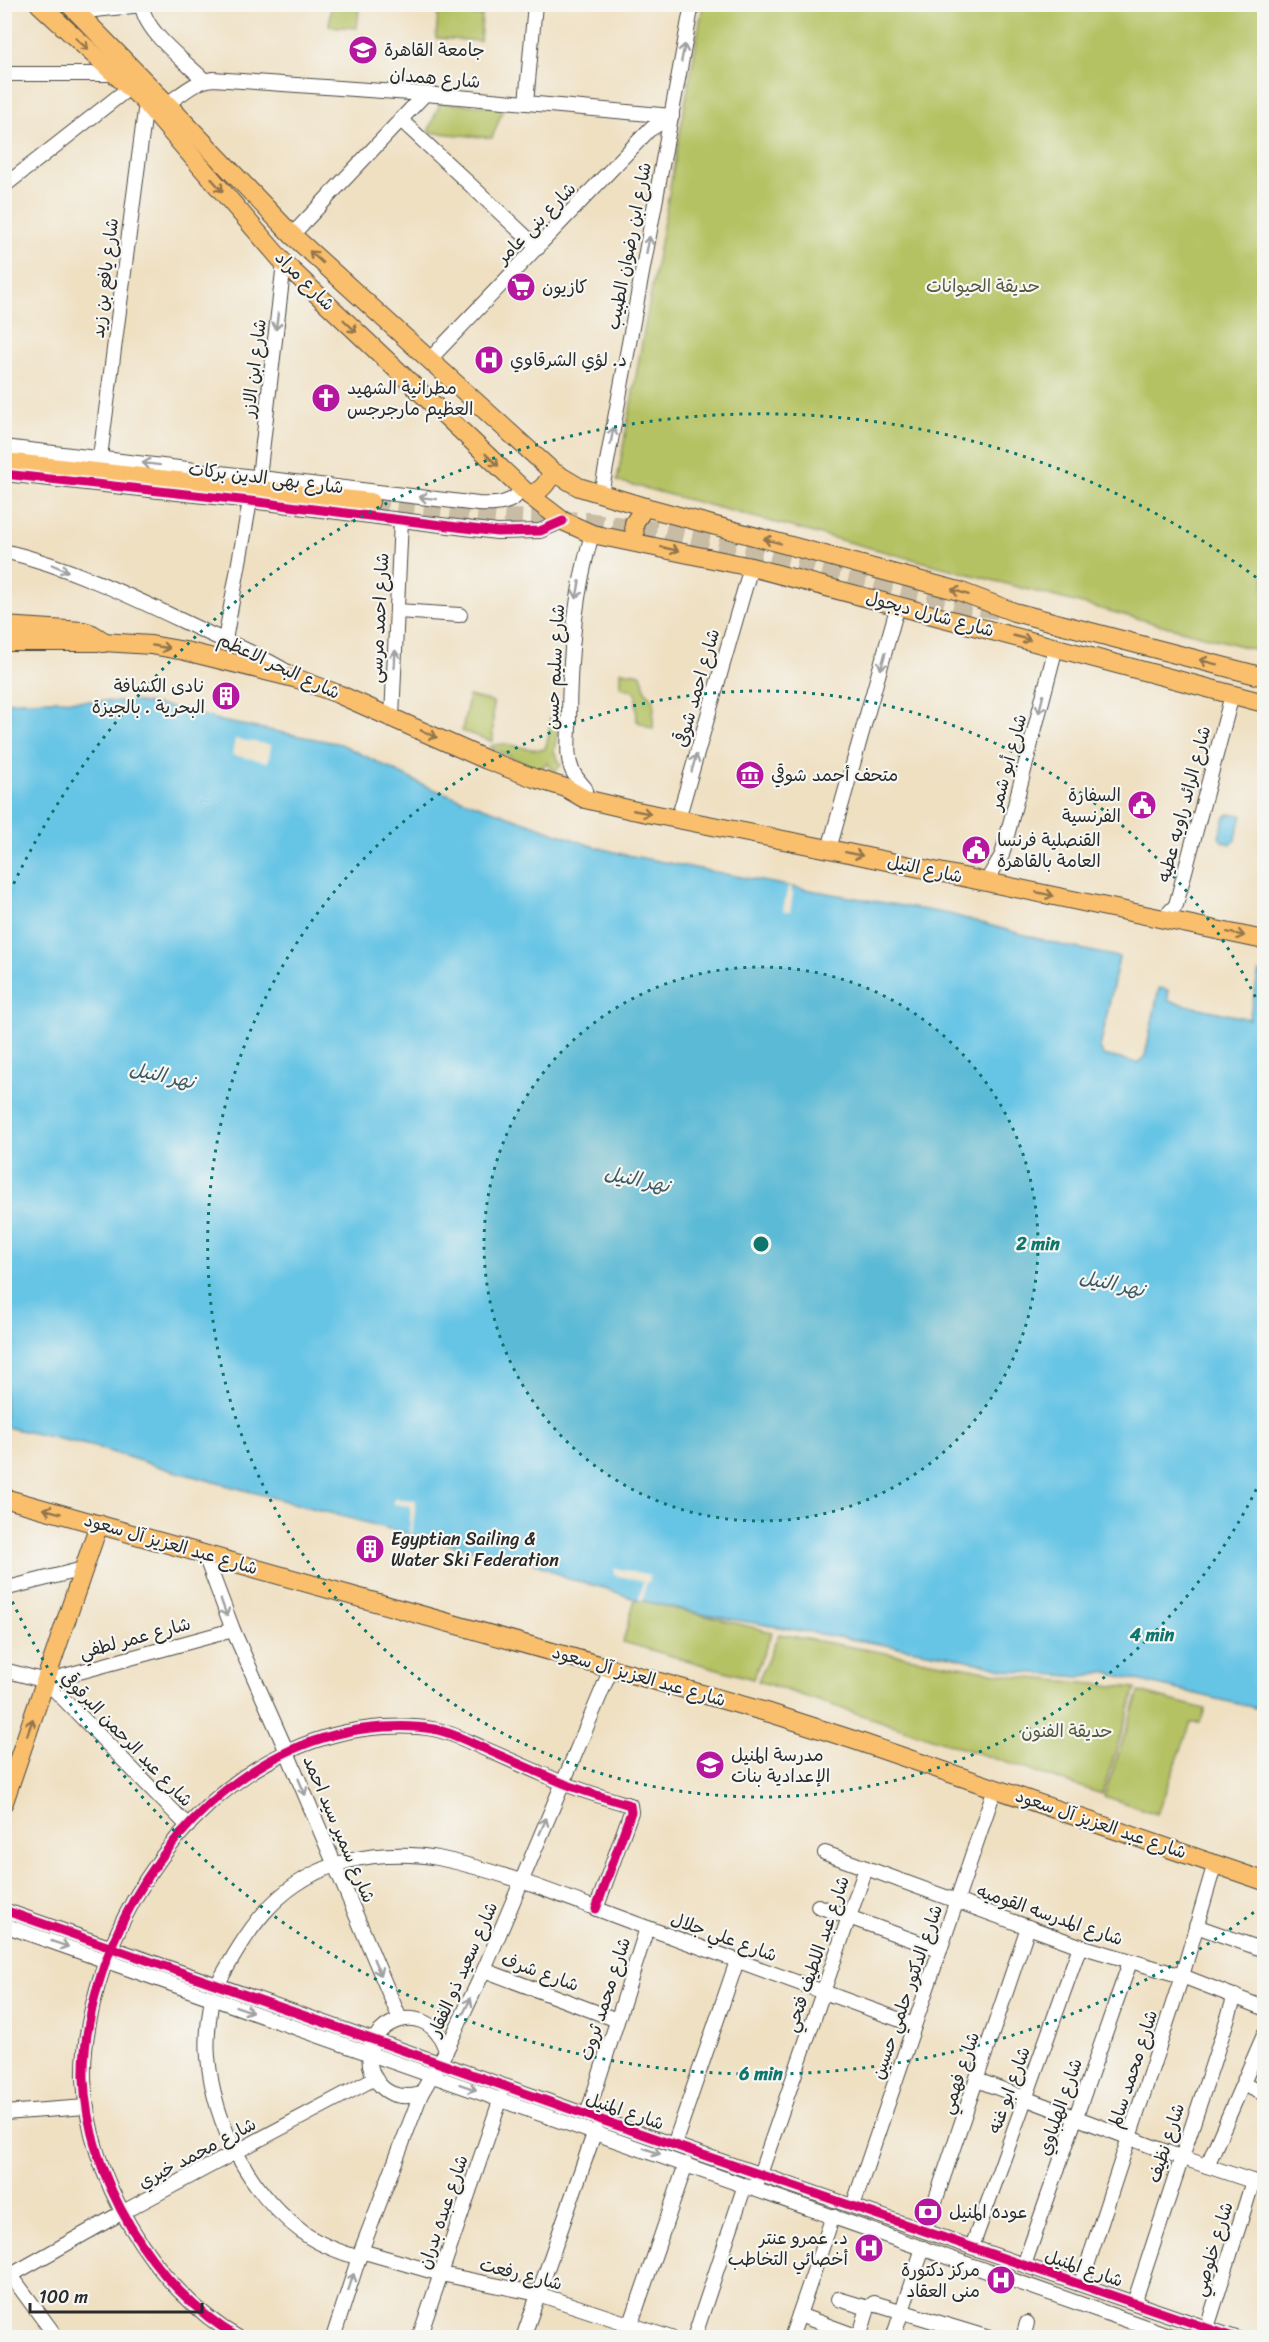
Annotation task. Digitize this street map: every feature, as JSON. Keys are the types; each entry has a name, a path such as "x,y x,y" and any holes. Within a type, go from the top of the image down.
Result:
{"highway":[{"path":"4,627 82,632 103,642"}],"main road":[{"name":"شارع مراد","path":"39,4 146,103 285,263 526,492 563,521 592,534"},
{"name":"شارع مراد","path":"73,8 292,235 552,471 579,487 601,494"},
{"name":"شارع بهى الدين بركات","path":"4,462 209,478 370,502"},
{"path":"526,492 542,489 552,471"},
{"name":"شارع شارل ديجول","path":"601,494 959,591 1014,612 1264,677"},
{"path":"635,542 634,523 645,507"},
{"name":"شارع شارل ديجول","path":"592,534 750,567 1264,703"},
{"path":"4,642 103,642 151,645 185,651 298,679"},
{"name":"شارع البحر الاعظم","path":"298,679 392,717 487,760 566,788 585,799"},
{"name":"شارع النيل","path":"585,799 1264,940"},
{"name":"شارع عبد العزيز آل سعود","path":"4,1498 780,1717 1264,1881"},
{"path":"4,1802 99,1524"}],"street":[{"path":"526,103 535,4"},
{"name":"شارع ابن رضوان الطبيب","path":"601,494 692,4"},
{"path":"73,8 142,5 143,14 152,29 204,80 168,104"},
{"path":"4,74 114,74"},
{"name":"شارع همدان","path":"204,80 425,94 672,116"},
{"path":"4,186 129,88"},
{"path":"292,235 425,94"},
{"name":"شارع يافع بن زيد","path":"100,457 146,103"},
{"name":"شارع بنى عامر","path":"430,359 649,130 672,116"},
{"path":"402,121 538,248"},
{"name":"شارع ابن الازر","path":"259,477 285,263"},
{"name":"شارع بهى الدين بركات","path":"4,447 100,457 209,478 259,477 484,504 507,502 526,492"},
{"path":"4,474 512,533 548,530 563,521"},
{"path":"225,640 250,501"},
{"name":"شارع احمد مرسى","path":"392,717 401,520"},
{"name":"شارع سليم حسن","path":"585,799 585,788 577,779 569,758 569,702 574,608 581,571 592,534"},
{"path":"4,543 20,555"},
{"name":"شارع البحر الاعظم","path":"4,551 49,564 92,582 225,640 298,679"},
{"name":"شارع احمد شوقى","path":"678,819 750,567"},
{"path":"829,849 898,605"},
{"path":"397,611 460,615"},
{"name":"شارع أبو شمر","path":"986,882 1002,855 1056,647"},
{"name":"شارع الرائد راويه عطيه","path":"1163,919 1176,905 1232,695"},
{"name":"شارع سمير سيد احمد","path":"204,1553 233,1630 399,2019"},
{"path":"4,1589 83,1569"},
{"name":"شارع عمر لطفي","path":"46,1681 233,1630"},
{"name":"شارع سعيد ذو الفقار","path":"333,2337 360,2255 421,2094 446,2051 484,1970 611,1669"},
{"name":"شارع عبد الرحمن البرقوقي","path":"4,1670 46,1681 188,1826"},
{"path":"234,2336 203,2312 152,2258 123,2212 101,2166 86,2107 84,2048 89,2018 108,1954 149,1872 188,1826 238,1781 262,1764 313,1740 347,1731 401,1726 433,1729 452,1734 562,1783 630,1806 632,1809 596,1909"},
{"name":"شارع الدكتور حلمي حسين","path":"853,2206 995,1788"},
{"name":"شارع المدرسه القوميه","path":"825,1853 1080,1946 1182,1976 1264,2008"},
{"name":"شارع علي جلال","path":"214,1991 261,1914 284,1893 305,1879 335,1865 379,1856 408,1855 437,1858 521,1881 914,2025"},
{"name":"شارع محمد سالم","path":"1081,2284 1182,1976 1215,1863"},
{"name":"شارع عبد اللطيف فتحي","path":"694,2337 750,2186 760,2175 866,1868"},
{"path":"818,1906 940,1950"},
{"name":"شارع المنيل","path":"4,1910 108,1954"},
{"name":"شارع المنيل","path":"4,1925 108,1954 435,2069 586,2115 1236,2337"},
{"path":"1196,1926 1264,1950"},
{"name":"شارع فهمي","path":"926,2231 1028,1927"},
{"name":"شارع محمد ثروت","path":"586,2115 647,1928"},
{"name":"شارع ابو غنه","path":"972,2247 1080,1946"},
{"path":"674,2145 737,1961"},
{"name":"شارع الهلباوي","path":"1024,2265 1130,1962"},
{"name":"شارع شرف","path":"484,1970 617,2020"},
{"name":"شارع رفعت","path":"214,1991 208,2036 212,2085 219,2113 236,2154 261,2192 282,2216 306,2235 333,2249 538,2294 628,2331 671,2337"},
{"name":"شارع نظيف","path":"1134,2302 1235,1995"},
{"path":"421,2094 410,2097 399,2096 389,2092 375,2078 369,2064 372,2046 380,2031 399,2019 410,2018 429,2025 437,2032 446,2051"},
{"path":"1207,2166 1264,2035"},
{"name":"شارع المنيل","path":"435,2069 501,2098 1177,2337"},
{"name":"شارع محمد خيري","path":"7,2273 236,2154 375,2078"},
{"path":"977,2080 1180,2157 1259,2183"},
{"path":"1243,2084 1264,2094"},
{"name":"شارع عبده بدران","path":"420,2337 501,2098"},
{"path":"4,2113 86,2107"},
{"path":"523,2337 595,2131"},
{"path":"628,2331 686,2164"},
{"name":"شارع خلوصي","path":"1207,2328 1259,2183"},
{"path":"791,2337 833,2216"},
{"path":"893,2337 923,2248"},
{"path":"7,2273 57,2337"},
{"path":"838,2299 868,2308"},
{"path":"799,2315 859,2337 868,2308 874,2303 903,2310 952,2332 989,2337"},
{"path":"1023,2337 1028,2323"}],"green space":[{"path":"382,5 418,5 409,10 400,11 391,10"},
{"name":"حديقة الحيوانات","path":"703,5 1264,5 1264,652 617,481"},
{"path":"331,6 359,8 357,28 329,26"},
{"path":"438,13 482,16 480,41 436,38"},
{"path":"440,103 504,107 492,138 428,132"},
{"path":"621,671 641,674 646,692 654,700 653,729 637,721 636,692 621,687"},
{"path":"469,696 493,702 493,742 462,731"},
{"path":"550,718 559,722 554,752 561,765 555,772 547,763 539,770 489,747 504,744 537,750 545,749"},
{"path":"635,1599 772,1632 753,1679 623,1642"},
{"name":"حديقة الفنون","path":"779,1634 1020,1677 1136,1688 1102,1794 758,1681"},
{"path":"1139,1692 1205,1709 1200,1723 1191,1723 1157,1814 1104,1796"}],"water":[{"name":"نهر النيل","path":"49,700 138,702 183,709 221,721 341,744 425,786 589,845 622,854 798,888 949,914 1061,945 1119,957 1100,1048 1103,1055 1138,1063 1145,1056 1159,988 1168,990 1168,1001 1249,1019 1259,972 1264,974 1264,1710 1103,1672 1080,1677 1011,1671 951,1656 707,1615 635,1599 569,1579 530,1561 442,1543 170,1470 91,1446 5,1427 4,702"},
{"path":"1229,814 1242,815 1235,841 1230,844 1223,842 1219,837 1225,817"}],"pier":[{"name":"نادى الكشافة البحرية . بالجيزة","path":"235,739 271,745 268,762 232,755"},
{"path":"788,886 792,887 791,892 793,893 790,912 783,911"},
{"path":"394,1499 416,1500 412,1535 409,1534 411,1506 394,1504"},
{"path":"615,1568 650,1575 649,1582 646,1582 643,1601 639,1600 643,1581 614,1575"}],"tunnel":[{"path":"370,502 511,518 586,521 664,531 958,604 1003,611"}],"cycle path":[{"path":"4,474 250,501 497,532 540,531 563,521"},
{"path":"239,2338 208,2317 179,2290 153,2260 130,2226 112,2190 97,2153 88,2115 84,2078 85,2049 92,2007 104,1966 123,1921 147,1879 176,1839 210,1804 248,1774 290,1751 335,1735 384,1727 421,1727 446,1732 567,1785 630,1805 631,1812 596,1909"},
{"path":"4,1910 587,2115 1236,2338"}],"place":[{"name":"جامعة القاهرة","path":"363,50"},
{"name":"كازيون","path":"521,287"},
{"name":"د. لؤي الشرقاوي","path":"489,360"},
{"name":"مطرانية الشهيد العظيم مارجرجس","path":"326,398"},
{"name":"نادى الكشافة البحرية . بالجيزة","path":"226,696"},
{"name":"متحف أحمد شوقي","path":"750,775"},
{"name":"السفارة الفرنسية","path":"1142,805"},
{"name":"القنصلية فرنسا العامة بالقاهرة","path":"976,850"},
{"name":"Egyptian Sailing & Water Ski Federation","path":"370,1549"},
{"name":"مدرسة المنيل الإعدادية بنات","path":"710,1765"},
{"name":"عوده المنيل","path":"928,2212"},
{"name":"د. عمرو عنتر أخصائي التخاطب","path":"869,2248"},
{"name":"مركز دكتورة منى العقاد","path":"1001,2280"}]}
